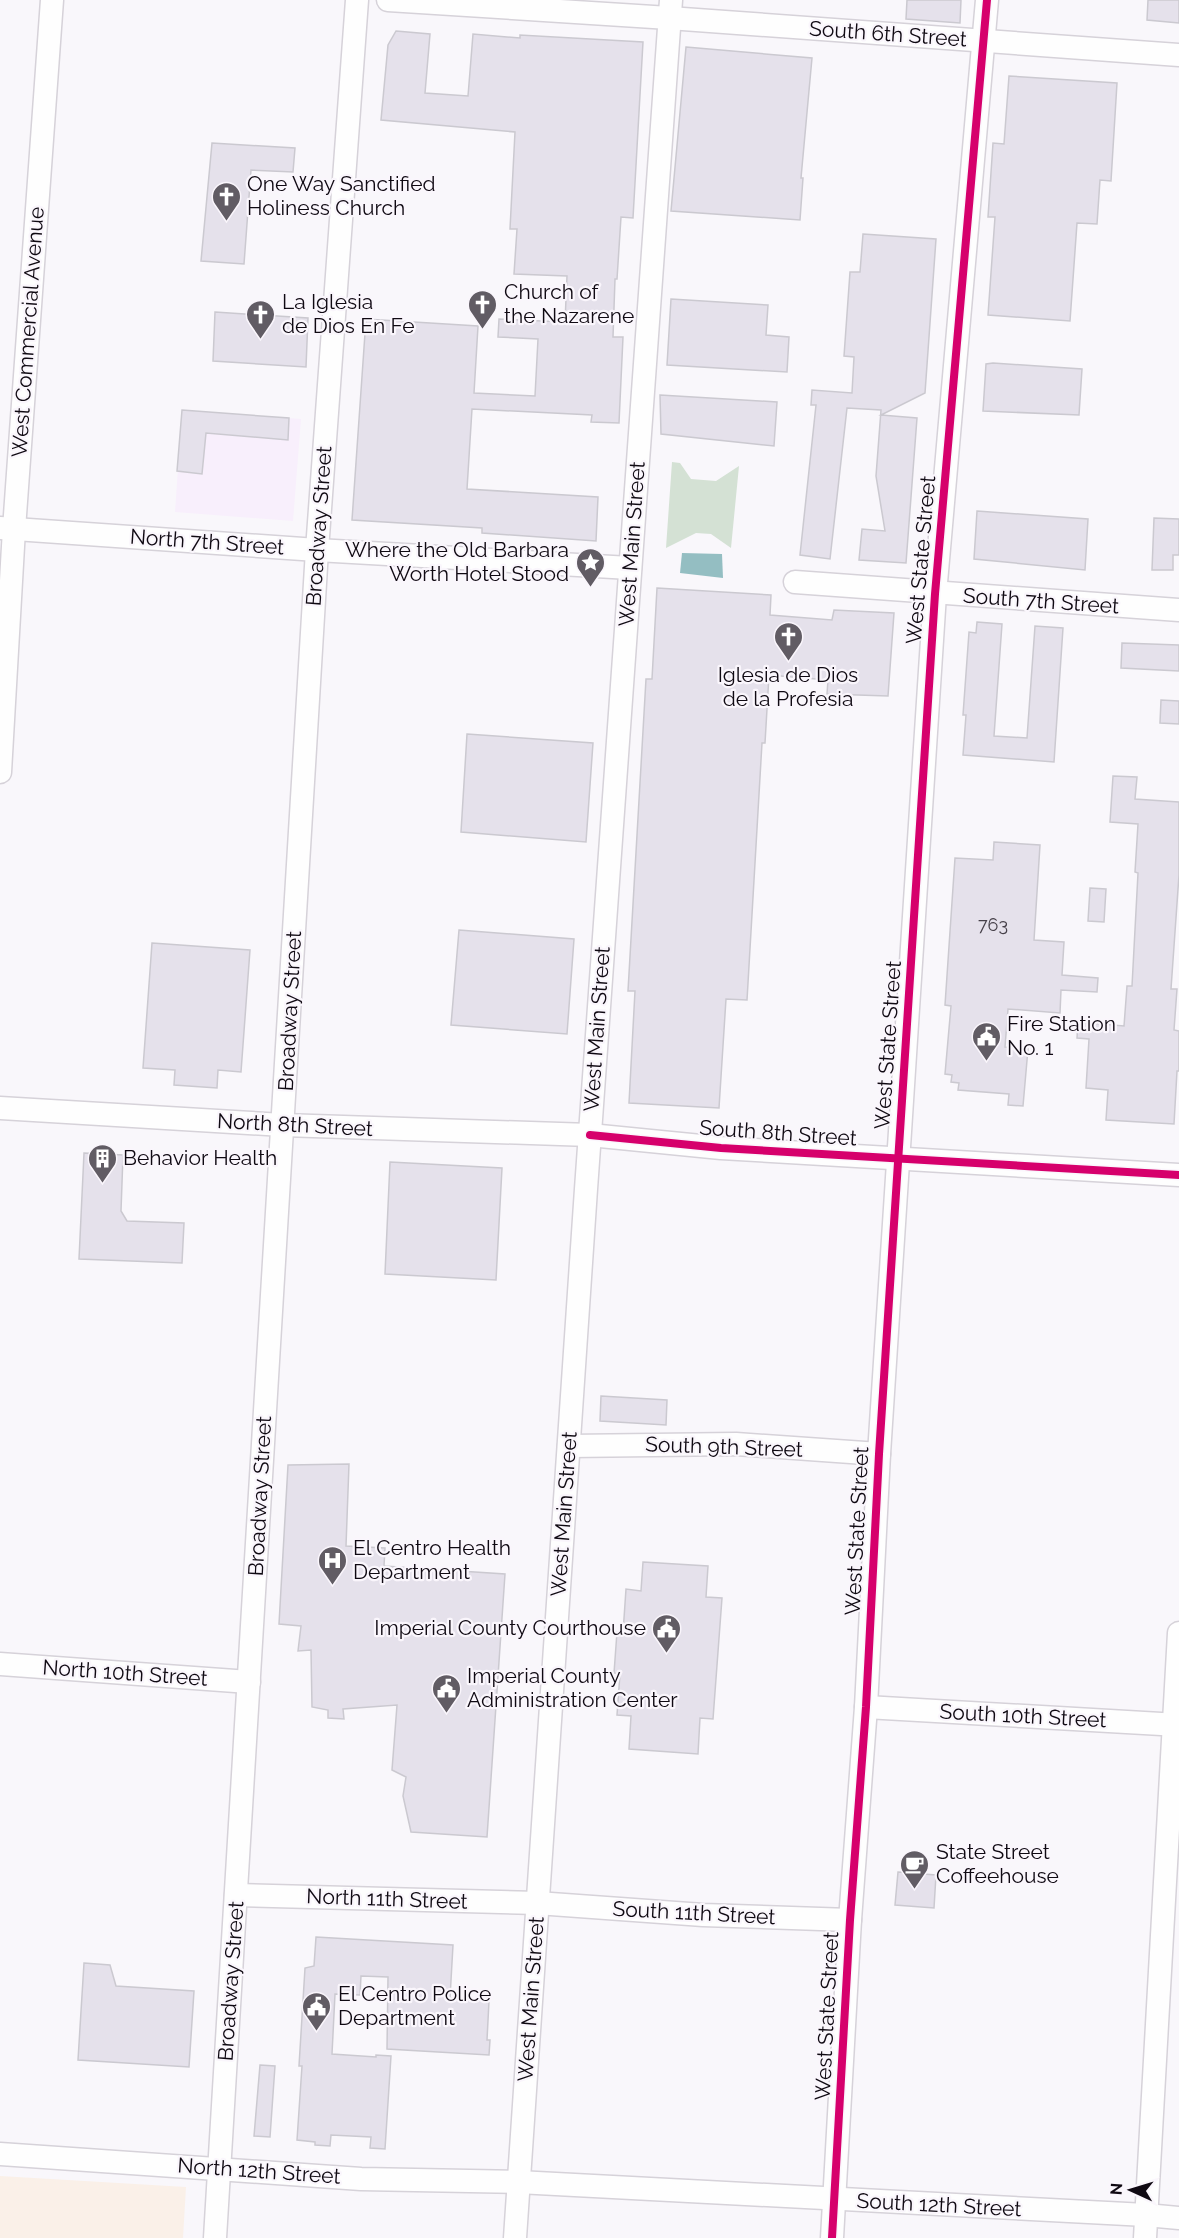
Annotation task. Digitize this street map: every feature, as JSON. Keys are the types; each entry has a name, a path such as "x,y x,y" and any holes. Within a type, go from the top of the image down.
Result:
{"street":[{"name":"West Commercial Avenue","path":"0,772 7,528 51,0"},
{"name":"Broadway Street","path":"215,2238 317,550 357,0"},
{"name":"South 6th Street","path":"388,0 670,9 984,41 1179,55"},
{"name":"West State Street","path":"832,2238 850,1920 866,1707 879,1454 935,594 987,0"},
{"name":"West Main Street","path":"515,2238 568,1446 670,9"},
{"name":"North 7th Street","path":"7,528 317,550 630,568"},
{"name":"South 7th Street","path":"795,582 1179,610"},
{"name":"North 8th Street","path":"0,1108 283,1125 590,1135"},
{"name":"South 8th Street","path":"590,1135 721,1148 1179,1175"},
{"name":"South 9th Street","path":"568,1446 736,1444 879,1454"},
{"path":"1145,2238 1176,1725 1179,1633"},
{"name":"North 10th Street","path":"0,1664 249,1682"},
{"name":"South 10th Street","path":"866,1707 1176,1725"},
{"name":"North 11th Street","path":"236,1895 537,1903"},
{"name":"South 11th Street","path":"537,1903 703,1915 850,1920"},
{"name":"North 12th Street","path":"0,2154 361,2179 518,2182"},
{"name":"South 12th Street","path":"518,2182 1179,2218"}],"shaded area":[{"path":"182,410 301,419 293,521 175,512"},
{"path":"0,2176 186,2187 183,2238 0,2238"}],"green space":[{"path":"672,462 680,463 691,479 716,481 739,466 731,548 711,534 696,533 666,548"}],"water":[{"path":"682,553 722,554 723,578 680,573"}],"building":[{"path":"907,0 961,0 960,23 906,19"},
{"path":"1148,0 1179,0 1179,23 1147,20"},
{"path":"396,31 430,34 425,93 468,96 473,34 643,42 633,218 621,217 617,279 615,279 613,337 623,337 619,423 591,422 592,415 472,409 467,489 598,497 596,541 482,533 482,528 352,520 366,319 478,326 474,393 535,396 538,339 498,337 499,319 565,322 567,276 514,274 517,229 510,229 515,132 381,120 388,45"},
{"path":"686,47 812,58 801,178 803,178 800,220 671,211"},
{"path":"1009,76 1117,83 1111,181 1100,180 1097,224 1077,223 1070,321 988,315 995,217 988,217 993,143 1004,144"},
{"path":"212,143 295,148 293,172 251,170 244,264 201,261"},
{"path":"863,234 936,239 925,393 881,415 917,418 906,563 859,560 862,529 885,531 876,476 881,410 847,408 830,559 800,555 816,405 811,405 812,390 852,393 854,357 844,356 850,272 860,272"},
{"path":"671,299 768,305 766,335 789,337 787,372 667,365"},
{"name":"La Iglesia de Dios En Fe","path":"215,312 308,318 306,367 213,361"},
{"path":"986,364 1082,369 1079,415 983,411"},
{"path":"660,395 777,402 774,446 661,434"},
{"path":"182,410 289,418 288,440 206,433 202,474 177,471"},
{"path":"977,511 1088,519 1085,570 974,559"},
{"path":"1154,518 1179,519 1179,555 1173,555 1173,570 1152,570"},
{"path":"657,588 771,595 770,615 832,620 834,610 894,613 888,696 827,694 828,680 769,675 765,743 762,743 747,1000 726,999 719,1108 629,1103 635,991 628,991 646,679 652,679"},
{"path":"977,622 1002,624 994,736 1027,738 1035,626 1063,628 1054,762 963,755 966,715 963,715 969,632 976,633"},
{"path":"1122,643 1179,645 1179,671 1121,668"},
{"path":"1161,700 1179,701 1179,724 1160,723"},
{"path":"467,734 593,743 586,842 461,832"},
{"path":"1113,776 1137,777 1135,799 1179,802 1179,875 1171,989 1177,989 1174,1030 1179,1031 1179,1071 1177,1071 1174,1124 1106,1120 1108,1090 1086,1088 1089,1039 1077,1038 1078,1022 1124,1026 1127,986 1132,986 1138,873 1135,872 1138,824 1110,822"},
{"path":"994,842 1040,845 1034,940 1064,942 1062,975 1098,978 1097,992 1061,990 1060,1013 1008,1009 1005,1047 1028,1049 1023,1106 1008,1105 1009,1094 958,1090 959,1083 951,1082 952,1075 945,1074 951,1006 945,1005 955,858 993,860"},
{"path":"1090,888 1106,889 1104,922 1088,921"},
{"path":"459,930 574,939 567,1034 451,1025"},
{"path":"152,943 250,950 241,1072 218,1070 217,1088 174,1085 175,1070 143,1068"},
{"name":"Behavior Health","path":"84,1153 123,1155 121,1211 127,1221 184,1223 182,1263 79,1259"},
{"path":"390,1162 502,1168 496,1280 385,1274"},
{"path":"601,1396 667,1400 666,1425 600,1421"},
{"path":"349,1464 346,1546 385,1548 384,1566 505,1574 487,1837 411,1832 403,1796 406,1777 392,1770 397,1705 343,1709 344,1719 328,1718 328,1710 312,1707 311,1650 298,1651 301,1626 279,1624 288,1465"},
{"name":"Imperial County Courthouse","path":"643,1562 708,1566 706,1597 722,1598 713,1719 700,1718 698,1754 629,1749 631,1716 617,1715 620,1674 614,1673 617,1632 623,1633 626,1589 641,1591"},
{"name":"State Street Coffeehouse","path":"898,1872 936,1875 934,1908 895,1905"},
{"path":"316,1937 453,1945 450,1998 489,2001 487,2040 490,2040 489,2055 387,2049 388,1977 361,1976 360,1995 335,1994 332,2054 391,2056 385,2149 370,2148 371,2137 331,2135 330,2146 297,2140 305,1968 314,1966"},
{"path":"84,1963 110,1965 116,1986 194,1991 189,2067 78,2060"},
{"path":"260,2065 275,2066 270,2137 254,2136"}],"cycle path":[{"path":"832,2238 850,1920 866,1707 879,1454 935,594 987,0"},
{"path":"590,1135 721,1148 1179,1175"}],"place":[{"name":"One Way Sanctified Holiness Church","path":"226,222"},
{"name":"Church of the Nazarene","path":"483,330"},
{"name":"La Iglesia de Dios En Fe","path":"261,340"},
{"name":"Where the Old Barbara Worth Hotel Stood","path":"590,588"},
{"name":"Iglesia de Dios de la Profesia","path":"788,662"},
{"name":"Fire Station No. 1","path":"986,1062"},
{"name":"Behavior Health","path":"102,1184"},
{"name":"El Centro Health Department","path":"332,1586"},
{"name":"Imperial County Courthouse","path":"667,1654"},
{"name":"Imperial County Administration Center","path":"446,1714"},
{"name":"State Street Coffeehouse","path":"915,1890"},
{"name":"El Centro Police Department","path":"317,2032"}]}
